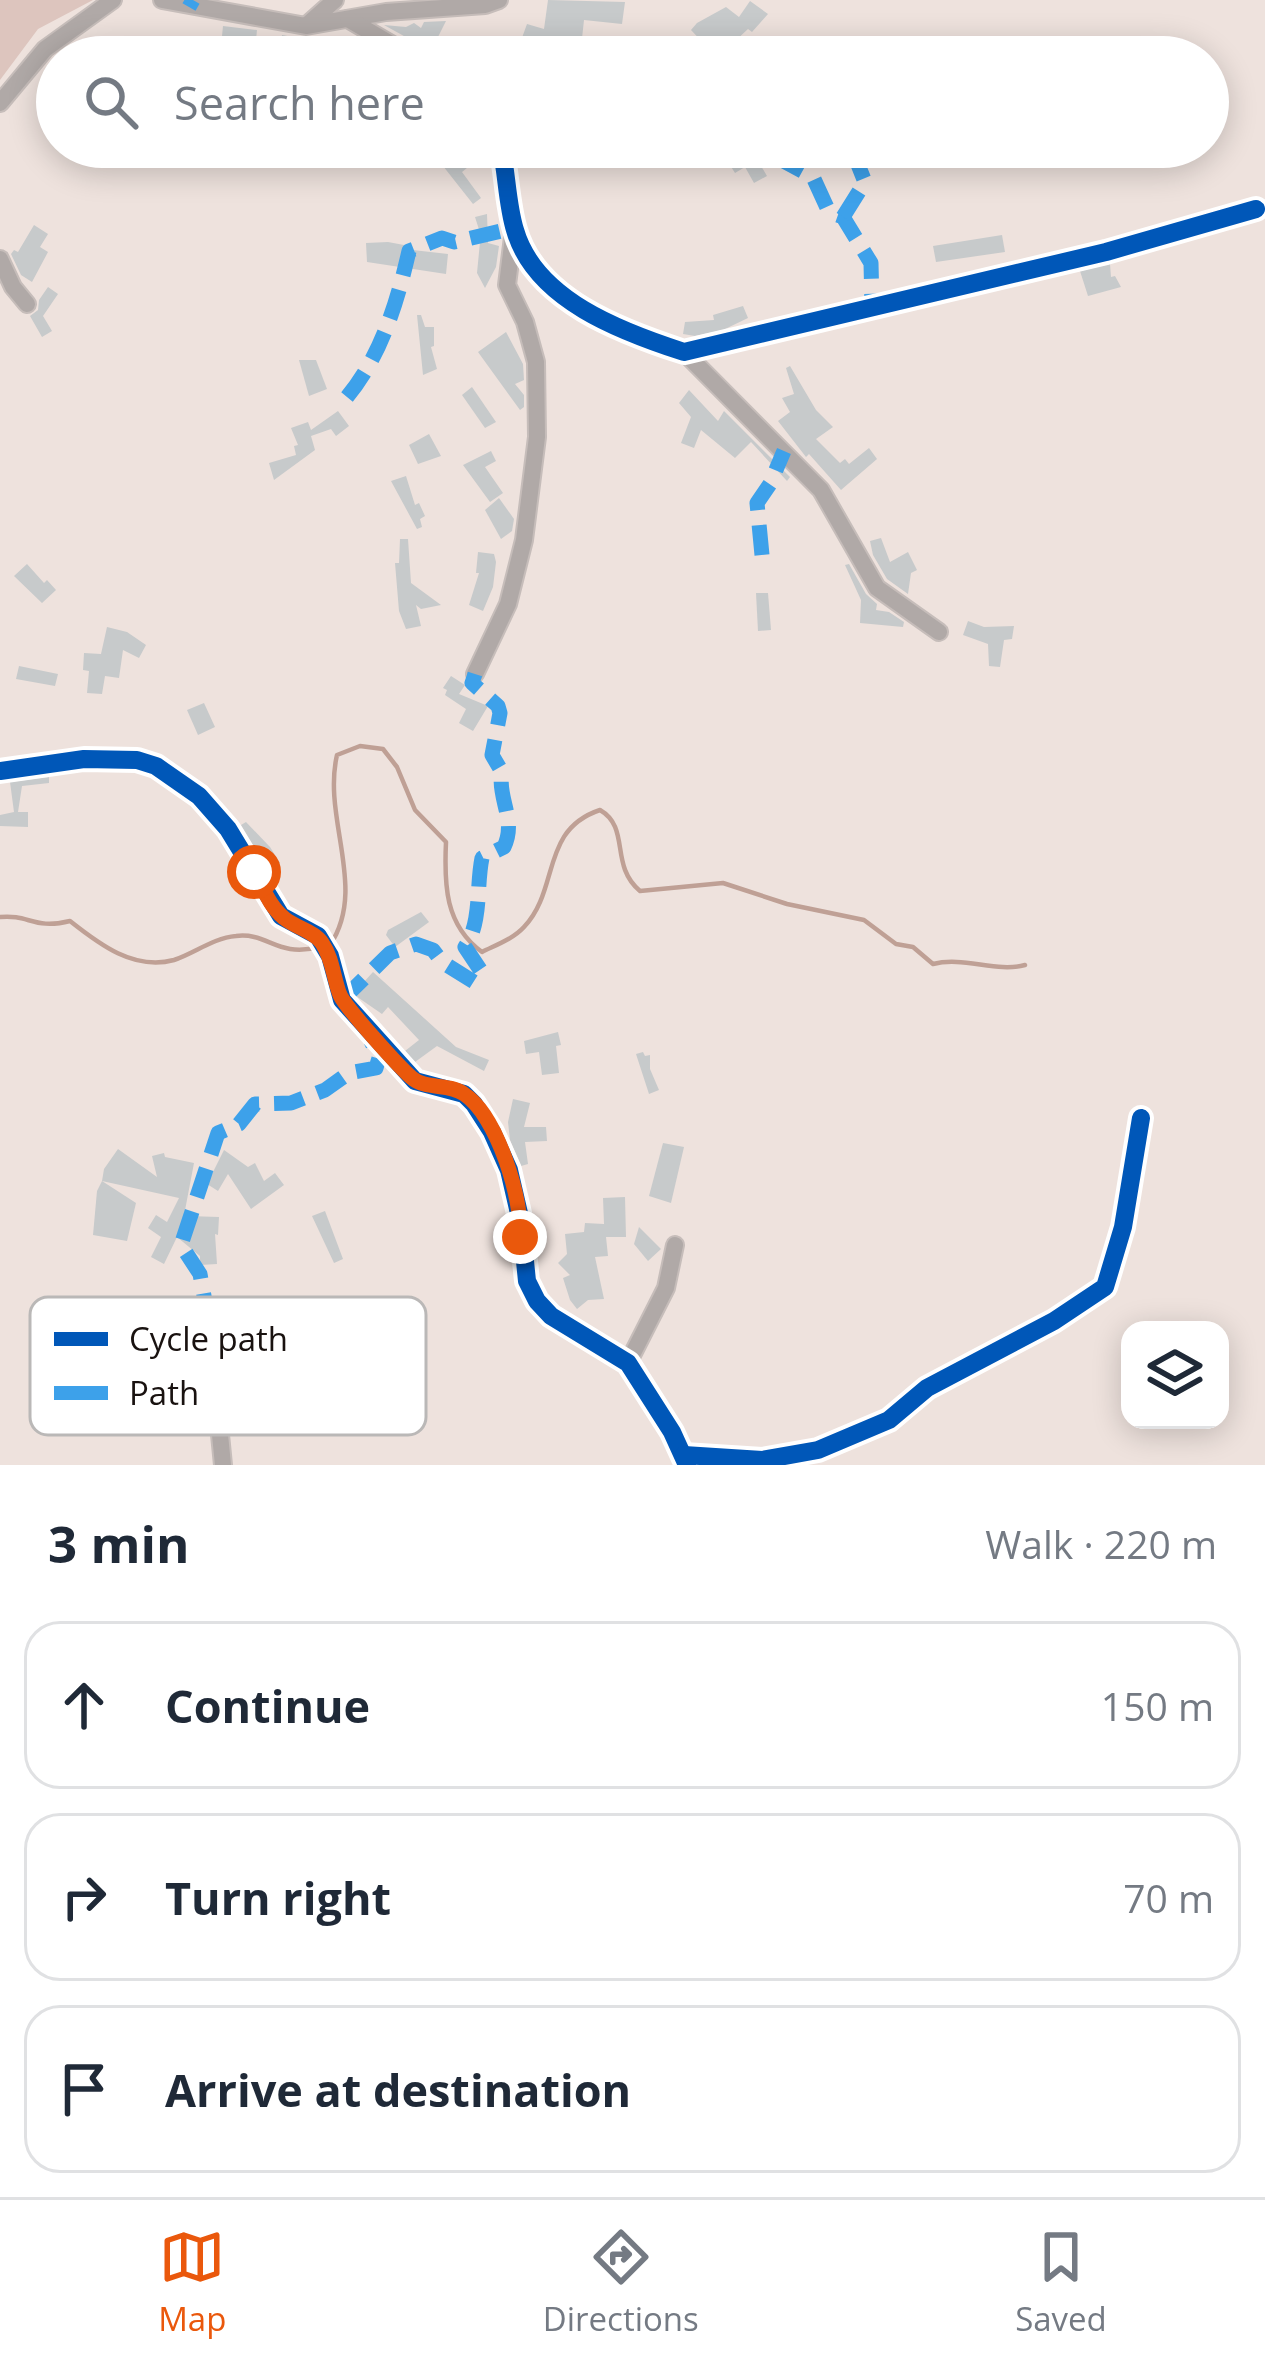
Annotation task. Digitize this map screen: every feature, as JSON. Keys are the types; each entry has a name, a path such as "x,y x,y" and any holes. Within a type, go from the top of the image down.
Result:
{"street":[{"path":"63,36 113,0"},
{"path":"161,0 306,26 499,0"},
{"path":"306,26 334,0"},
{"path":"347,18 377,36"},
{"path":"0,103 36,60"},
{"path":"475,674 500,625 516,573 537,437 536,362 525,322 507,285 514,228 504,168"},
{"path":"684,352 1106,252 1256,209"},
{"path":"514,228 536,268 569,300 637,336 684,352 821,490 877,588 939,632"},
{"path":"0,259 27,304"},
{"path":"0,771 84,758 137,760 156,766 199,796 228,829 280,916 318,936 330,956 342,1000 409,1075 423,1084 464,1094 492,1132 517,1199 527,1282 537,1300 551,1316 628,1363 686,1460 762,1460 818,1450 889,1420 927,1388 1054,1321 1105,1287 1123,1227 1141,1118"},
{"path":"628,1363 666,1288 675,1245"},
{"path":"220,1435 223,1465"}],"shaded area":[{"path":"0,0 93,0 38,29 0,80"}],"building":[{"path":"548,0 625,2 622,24 584,20 582,36 523,36 527,24 544,29"},
{"path":"750,1 768,14 752,32 748,29 740,36 697,36 691,30 726,7 739,17"},
{"path":"446,21 438,36 404,36 384,25 414,23 421,28 424,22"},
{"path":"223,26 257,30 256,36 222,36"},
{"path":"445,168 467,168 462,172 481,198 473,204"},
{"path":"746,168 762,168 767,176 754,183"},
{"path":"487,214 488,243 499,246 496,267 485,288 477,273 483,242 475,217"},
{"path":"34,225 48,234 40,247 48,252 32,282 21,275 11,254 18,252"},
{"path":"1002,235 1005,252 936,262 933,246"},
{"path":"366,243 404,245 404,249 448,254 446,274 367,262"},
{"path":"1110,264 1111,277 1121,287 1088,296 1080,271"},
{"path":"48,287 58,294 43,316 52,331 42,337 30,316 38,310"},
{"path":"743,306 748,318 723,330 683,334 685,322 714,320 713,315"},
{"path":"417,315 425,327 434,327 431,347 437,369 423,375"},
{"path":"506,332 523,364 524,380 515,384 524,395 520,410 478,352"},
{"path":"299,360 316,360 327,389 309,396"},
{"path":"790,366 816,410 833,427 816,439 840,463 845,459 849,464 869,448 877,459 841,490 778,421 790,412 782,398 794,394 786,368"},
{"path":"472,387 496,422 485,428 462,395"},
{"path":"689,390 718,421 724,411 790,477 787,481 751,442 735,458 701,430 694,448 681,443 691,417 679,403"},
{"path":"338,411 349,426 336,436 331,429 311,436 315,450 274,480 269,463 296,455 294,446 298,445 291,428 308,422 311,430"},
{"path":"429,434 441,456 418,464 409,445"},
{"path":"491,451 496,461 485,467 503,493 490,502 463,465"},
{"path":"406,476 415,505 419,503 425,516 417,529 391,481"},
{"path":"499,498 514,519 512,531 501,539 485,510"},
{"path":"881,538 890,562 908,552 917,570 911,573 908,594 887,579 873,555 870,541"},
{"path":"400,539 408,539 411,583 441,605 421,609 416,605 421,626 406,629 399,611 395,563 399,563"},
{"path":"478,552 494,554 496,562 483,611 469,605 479,573"},
{"path":"27,564 56,590 42,603 14,576"},
{"path":"849,564 877,604 876,610 889,612 904,622 903,627 860,623 861,600 845,565"},
{"path":"756,593 768,593 771,630 758,631"},
{"path":"968,621 984,627 1014,626 1012,639 1004,640 1000,667 989,666 988,644 963,635"},
{"path":"107,627 127,632 146,645 139,658 123,650 119,678 105,676 102,694 87,693 89,671 83,670 84,653 101,654"},
{"path":"19,666 58,674 55,686 16,679"},
{"path":"451,676 465,685 459,694 488,706 473,731 459,723 466,709 445,695 443,688"},
{"path":"204,703 215,727 198,735 187,710"},
{"path":"49,777 49,783 22,786 18,812 28,812 28,827 0,826 0,815 14,812 10,782"},
{"path":"246,822 280,863 268,871 241,825"},
{"path":"421,912 429,922 395,947 386,935 388,930"},
{"path":"373,972 456,1047 489,1060 484,1071 437,1046 415,1062 405,1051 419,1040 388,1007 382,1014 353,994"},
{"path":"558,1032 559,1073 542,1075 539,1052 526,1054 524,1041"},
{"path":"636,1054 650,1055 659,1090 649,1094"},
{"path":"513,1099 530,1103 524,1127 546,1127 547,1141 525,1142 528,1164 521,1166 510,1140"},
{"path":"663,1143 684,1147 671,1203 649,1196"},
{"path":"118,1149 157,1177 152,1156 164,1153 194,1163 182,1226 188,1216 219,1217 217,1264 200,1265 200,1256 177,1237 164,1264 151,1257 161,1237 148,1228 156,1215 167,1222 179,1198 102,1181"},
{"path":"224,1150 248,1167 255,1163 264,1181 275,1173 284,1185 251,1209 228,1174 218,1191 207,1184"},
{"path":"102,1181 136,1203 127,1241 93,1235"},
{"path":"625,1197 626,1237 606,1237 608,1256 595,1257 604,1299 588,1300 577,1309 563,1278 570,1275 558,1263 567,1254 565,1234 584,1232 585,1223 604,1224 603,1198"},
{"path":"325,1211 343,1259 334,1263 312,1216"},
{"path":"639,1227 661,1249 648,1261 634,1244"}],"waterway":[{"path":"330,945 345,900 335,804 337,755 360,746 383,749 397,767 415,810 446,842 449,903 460,929 482,952 524,927 543,896 568,831 600,810 615,827 625,870 640,891 723,883 787,904 864,920 933,964 1025,965"},
{"path":"0,917 48,924 70,921 105,946 145,962 174,960 236,936 293,949 319,947"}],"marked path":[{"path":"189,7 193,0"},
{"path":"796,168 813,177 829,212 843,217 871,263 872,306"},
{"path":"843,217 865,182 859,168"},
{"path":"347,397 386,328 409,251 442,238 454,242 514,228"},
{"path":"762,555 757,503 784,451"},
{"path":"342,1000 390,953 416,944 433,950 442,962 474,982 481,971 465,947 476,916 482,858 504,847 508,819 502,772 492,755 500,713 472,683 475,674"},
{"path":"204,1297 200,1274 181,1245 218,1133 239,1124 255,1104 291,1103 325,1090 349,1073 376,1068 379,1058 371,1041"}],"cycle path":[{"path":"504,168 515,230 541,276 584,310 684,352 1106,252 1256,209"},
{"path":"0,771 84,759 137,760 156,766 199,796 228,829 281,916 318,936 330,956 342,1000 415,1081 464,1094 474,1104 509,1170 527,1281 537,1301 551,1316 628,1363 687,1465"},
{"path":"684,1455 762,1460 818,1450 889,1420 927,1388 1054,1321 1105,1287 1123,1227 1141,1118"}],"route":[{"path":"254,872 280,916 318,936 330,956 342,1000 409,1075 416,1082 464,1094 474,1104 508,1170 517,1199 520,1237"}]}
